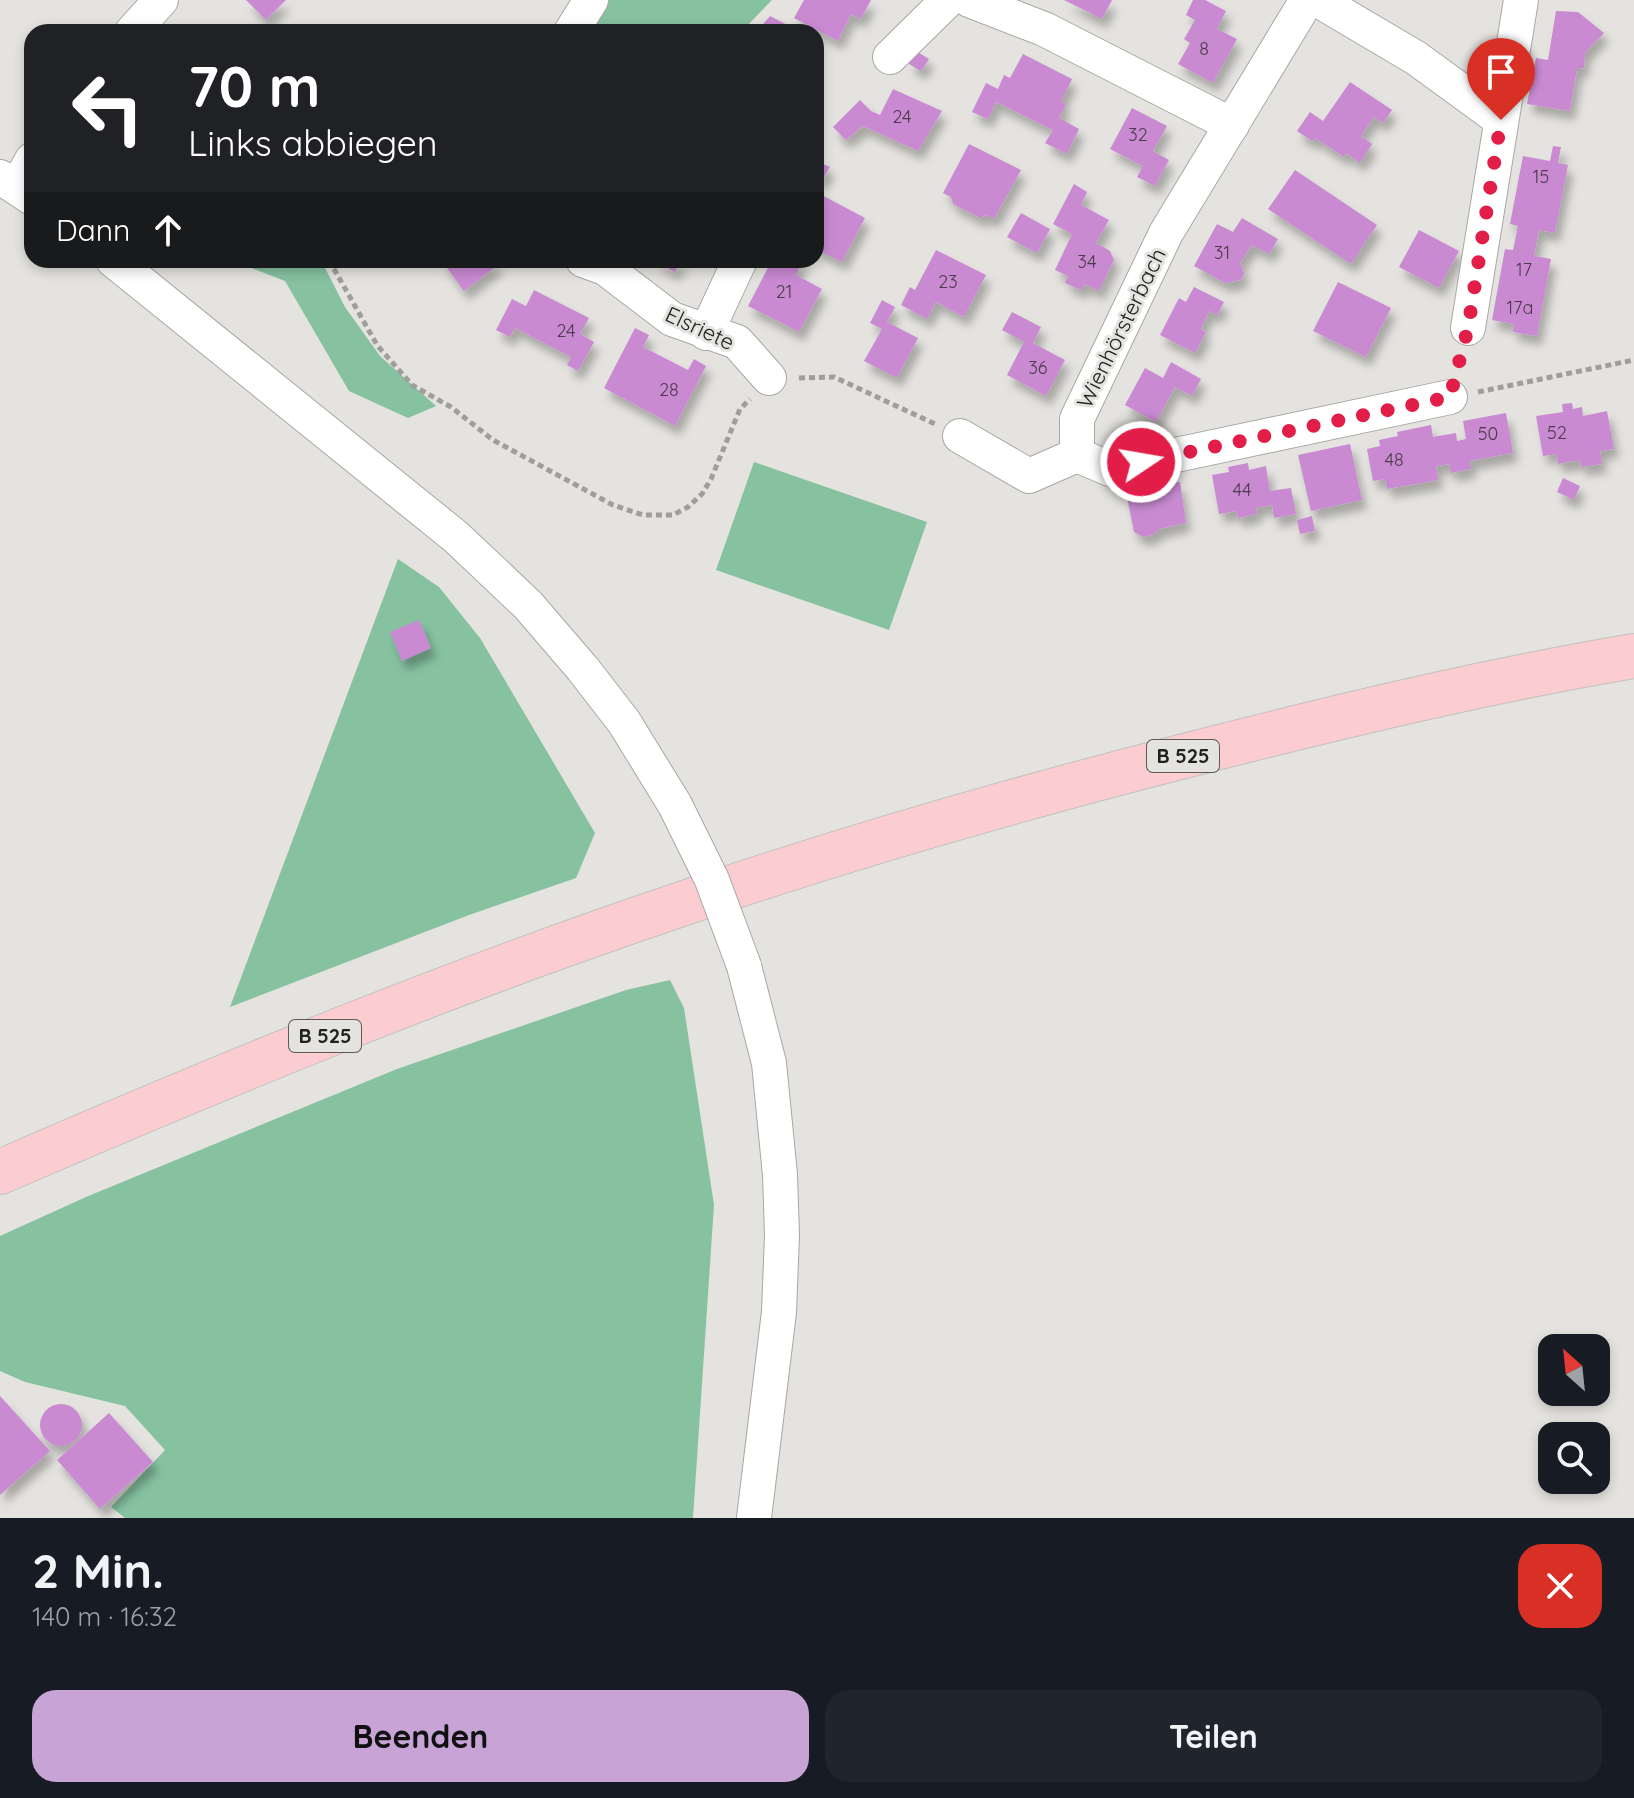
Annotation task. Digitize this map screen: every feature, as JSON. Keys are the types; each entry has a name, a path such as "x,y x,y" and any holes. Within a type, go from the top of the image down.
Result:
{"main road":[{"name":"B 525","path":"0,1172 194,1088 432,993 739,885 1074,784 1284,730 1530,673 1634,656"}],"street":[{"path":"139,24 161,0"},
{"path":"576,24 591,0"},
{"path":"890,57 948,0"},
{"path":"969,0 1044,29 1232,125"},
{"name":"Wienhörsterbach","path":"1077,455 1077,419 1166,233 1307,0"},
{"path":"1318,0 1416,58 1501,120"},
{"path":"1468,328 1521,0"},
{"path":"123,268 456,537 528,605 624,722 675,805 712,880 744,966 769,1063 780,1175 782,1235 779,1312 754,1518"},
{"name":"Elsriete","path":"605,268 672,319 737,342 769,378"},
{"path":"706,333 736,268"},
{"path":"960,436 1029,476 1077,455 1110,469 1450,397"}],"path":[{"path":"334,268 377,345 412,385 451,407 493,440 613,505 643,515 673,515 702,494 740,409 769,378 834,377 960,436"},
{"path":"1450,397 1634,360"}],"green space":[{"path":"609,0 772,0 749,24 590,24"},
{"path":"252,268 325,268 345,307 380,356 436,406 408,418 349,391 285,281"},
{"path":"754,462 927,522 889,630 716,570"},
{"path":"398,559 439,587 480,638 595,833 576,878 469,915 230,1007"},
{"path":"670,980 684,1008 714,1205 693,1518 125,1518 111,1507 165,1450 125,1406 25,1382 0,1371 0,1236 86,1197 397,1069 626,990"}],"building":[{"path":"246,0 286,0 266,20"},
{"path":"804,0 871,0 861,19 851,14 838,41 824,34 824,24 805,24 794,18"},
{"path":"1064,0 1112,0 1102,19"},
{"path":"1193,0 1205,0 1226,11 1217,29 1237,39 1213,83 1178,64 1190,43 1184,39 1195,20 1186,15"},
{"path":"1556,11 1578,12 1604,33 1585,53 1584,68 1577,69 1570,111 1527,104 1536,58 1548,60"},
{"path":"770,16 786,24 763,24"},
{"path":"916,51 929,59 921,71 909,64"},
{"path":"1023,54 1072,79 1061,102 1066,104 1059,118 1079,129 1067,154 1045,143 1053,130 996,102 988,119 972,112 986,83 998,89 1004,75 1010,78"},
{"path":"1350,82 1392,110 1383,123 1374,117 1361,136 1372,144 1360,163 1346,153 1344,157 1315,138 1312,141 1297,131 1310,112 1323,121"},
{"path":"893,89 942,111 918,151 863,126 846,140 833,127 860,100 880,115"},
{"path":"1132,108 1167,126 1153,151 1169,160 1155,186 1137,177 1143,166 1110,149"},
{"path":"969,144 1021,170 994,219 986,215 980,218 953,204 951,197 943,193"},
{"path":"1553,146 1561,147 1558,163 1568,165 1555,233 1539,230 1534,256 1551,259 1537,336 1513,332 1514,324 1492,320 1505,249 1513,250 1518,226 1510,224 1523,156 1550,161"},
{"path":"1295,170 1377,225 1351,264 1268,209"},
{"path":"1074,184 1087,192 1081,205 1109,220 1096,243 1110,251 1114,260 1099,291 1085,284 1082,290 1065,283 1068,276 1055,270 1072,234 1053,224"},
{"path":"824,196 865,218 842,262 824,253"},
{"path":"1021,213 1050,229 1037,253 1007,237"},
{"path":"1242,218 1278,239 1269,254 1252,245 1240,263 1244,273 1241,280 1225,283 1194,266 1217,224 1233,232"},
{"path":"1419,230 1459,251 1439,288 1399,267"},
{"path":"936,250 986,275 964,317 936,302 927,319 901,305 910,287 915,290"},
{"path":"447,268 494,268 464,291"},
{"path":"768,268 799,268 796,275 822,289 799,332 748,306"},
{"path":"1338,282 1391,308 1366,357 1313,331"},
{"path":"1194,287 1224,302 1217,315 1209,311 1201,329 1206,332 1195,353 1160,335 1179,298 1186,302"},
{"path":"534,290 589,318 580,334 594,342 578,371 567,365 571,357 515,328 510,337 496,330 512,299 526,306"},
{"path":"882,300 895,307 887,322 918,338 897,378 864,361 882,329 870,323"},
{"path":"1012,312 1041,327 1033,343 1065,360 1046,396 1007,375 1024,342 1002,330"},
{"path":"635,328 649,335 643,347 688,370 694,359 706,366 675,426 604,388"},
{"path":"1171,362 1201,379 1192,396 1175,387 1156,422 1125,405 1145,368 1163,378"},
{"path":"1572,403 1573,409 1582,407 1583,416 1607,411 1614,449 1600,451 1602,464 1581,467 1580,460 1558,464 1556,454 1543,456 1536,416 1563,412 1562,404"},
{"path":"1506,413 1513,453 1470,461 1471,469 1451,473 1449,464 1436,466 1438,480 1387,489 1385,479 1373,481 1367,449 1380,446 1379,440 1398,436 1397,432 1431,425 1433,437 1456,433 1457,441 1466,439 1463,421"},
{"path":"1350,444 1362,500 1311,511 1298,455"},
{"path":"1248,463 1249,470 1266,466 1270,491 1291,488 1296,514 1274,518 1272,505 1256,508 1257,514 1238,518 1236,511 1219,514 1212,475 1229,472 1228,467"},
{"path":"1563,478 1580,486 1574,500 1557,492"},
{"path":"1180,482 1186,523 1159,529 1153,535 1143,537 1134,532 1126,492"},
{"path":"1312,516 1315,531 1300,534 1297,520"},
{"path":"419,620 431,648 402,661 390,632"},
{"path":"0,1396 50,1451 0,1495"},
{"path":"61,1404 76,1410 82,1425 76,1440 61,1446 46,1440 40,1425 46,1410"},
{"path":"109,1413 153,1462 100,1509 57,1460"}],"route":[{"path":"1141,462 1450,397 1468,328 1501,120"}]}
